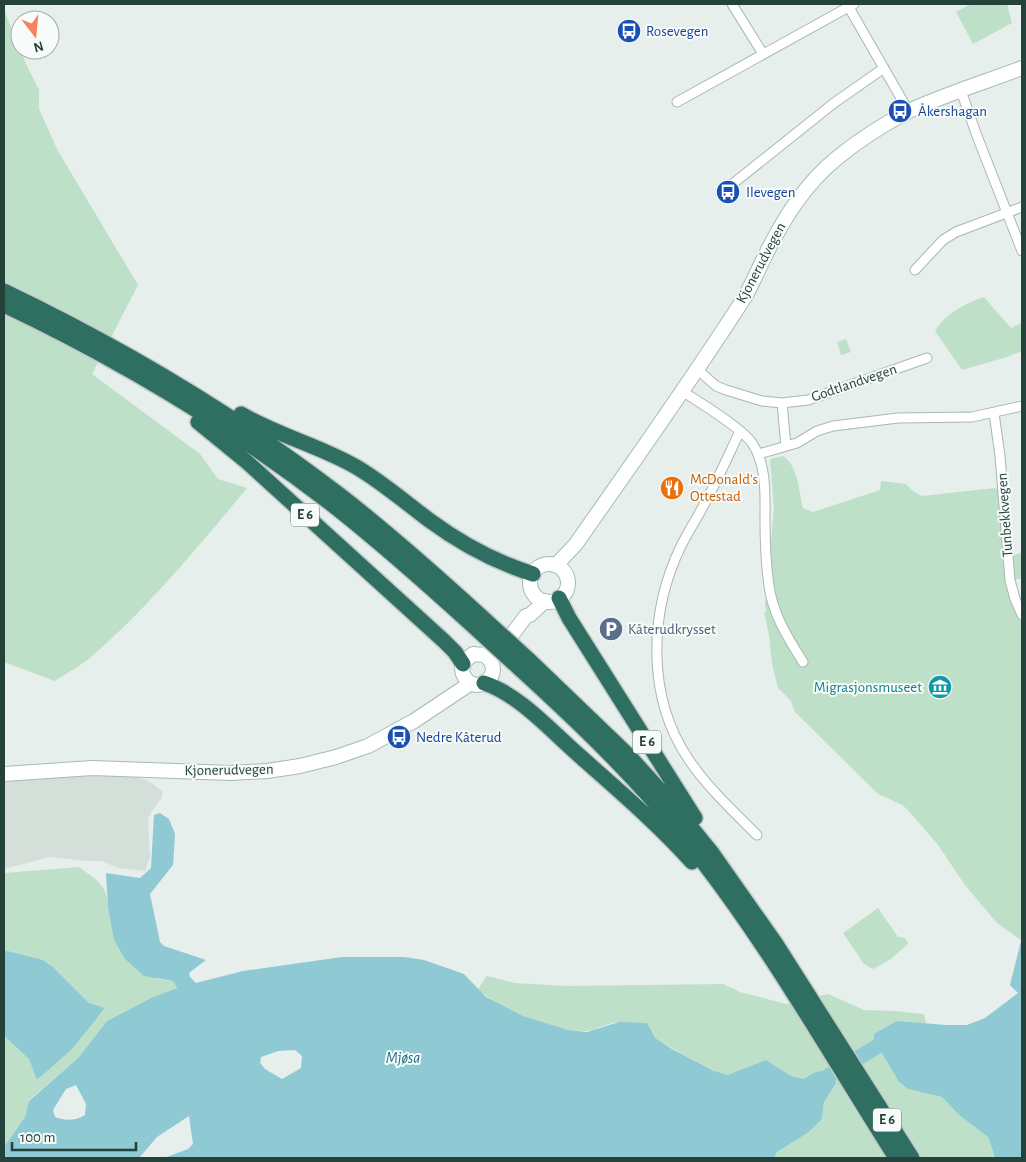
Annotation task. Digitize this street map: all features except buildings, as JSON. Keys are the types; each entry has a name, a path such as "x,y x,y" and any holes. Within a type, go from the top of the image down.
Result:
{"highway":[{"name":"E 6","path":"4,291 99,339 189,392 277,449 340,496 412,554 477,621 523,664 613,740 649,777 694,830 732,891 776,944 832,1044 857,1084 896,1158"},
{"name":"E 6","path":"4,305 82,344 138,375 238,437 301,482 477,621"},
{"name":"E 6","path":"138,375 240,456 453,650 470,676 498,689 525,707 658,827 697,867 732,891"},
{"name":"E 6","path":"189,392 223,404 277,433 331,454 357,467 456,538 495,559 532,574"},
{"name":"E 6","path":"546,597 704,831 732,891"},
{"name":"E 6","path":"857,1084 912,1158"}],"main road":[{"name":"Kjonerudvegen","path":"488,660 508,640 526,616 530,615 546,597 564,594 567,588 567,577 560,568 747,293 784,220 799,197 816,177 840,155 877,130 909,112 961,90 1022,68"},
{"path":"546,597 531,586 532,574 545,564 560,568"},
{"name":"Kjonerudvegen","path":"470,676 467,658 473,654 488,660"},
{"name":"Kjonerudvegen","path":"4,774 92,768 231,773 284,768 336,757 368,746 409,724 439,704 470,676 492,676 488,660"}],"street":[{"path":"732,4 763,54"},
{"path":"677,102 850,5 909,112"},
{"path":"730,186 853,89 884,68"},
{"path":"961,90 1022,251"},
{"path":"915,270 935,247 949,236 962,229 1022,207"},
{"name":"Godtlandvegen","path":"697,369 716,386 754,399 782,403 808,400 928,358"},
{"path":"682,391 747,436 759,454 765,490 766,543 770,590 783,630 803,662"},
{"path":"782,403 786,446"},
{"path":"759,454 796,443 817,431 833,426 911,418 972,417 1022,406"},
{"name":"Tunbekkvegen","path":"994,413 1001,470 1010,580 1022,615"},
{"path":"740,431 681,546 669,577 663,599 657,645 657,668 664,705 670,724 688,758 722,800 757,835"}],"shaded area":[{"path":"99,774 134,776 149,781 163,792 161,799 148,819 150,856 145,871 118,868 102,861 50,857 4,869 4,782"}],"green space":[{"path":"971,4 1007,4 1012,23 973,44 956,12"},
{"path":"4,10 10,25 10,60 25,60 39,90 39,109 58,151 138,285 92,374 200,454 218,479 247,488 152,598 111,639 78,667 55,681 4,662"},
{"path":"984,297 1011,328 1022,323 1022,351 962,370 935,331 950,314 970,302"},
{"path":"846,339 851,352 841,355 837,342"},
{"path":"783,456 788,460 795,472 803,508 813,512 880,490 881,481 906,484 922,496 995,488 999,491 1006,587 1022,623 1022,941 997,923 965,885 938,845 907,809 878,794 795,712 791,701 778,688 772,664 764,612 766,612 765,605 774,508 770,459"},
{"path":"1022,553 1022,578 1014,580 1011,555"},
{"path":"79,867 103,887 108,907 157,979 173,981 177,988 151,998 107,1021 79,1057 29,1100 25,1117 4,1147 4,1036 29,1059 38,1080 105,1009 89,1003 53,967 43,960 4,950 4,873"},
{"path":"878,908 898,937 905,938 908,944 891,959 873,969 864,964 843,933"},
{"path":"487,976 515,983 567,986 723,984 740,992 786,1004 828,994 864,1010 924,1014 926,1024 897,1021 874,1040 899,1082 908,1089 942,1097 959,1115 988,1137 995,1158 774,1158 777,1152 809,1132 822,1119 824,1102 835,1083 813,1073 804,1079 791,1076 766,1060 736,1074 723,1074 642,1032 618,1022 585,1031 559,1028 528,1018 487,997 478,989"}],"water":[{"name":"Mjøsa","path":"160,813 169,819 175,834 173,865 150,894 160,942 164,946 206,960 189,973 196,983 243,971 342,957 404,957 424,960 464,974 486,997 523,1016 568,1030 587,1032 619,1022 647,1023 655,1038 672,1049 714,1071 728,1075 766,1060 791,1076 804,1079 813,1073 826,1070 836,1083 824,1102 822,1119 809,1132 777,1152 774,1158 164,1158 188,1149 193,1144 189,1116 157,1137 139,1158 4,1158 4,1147 25,1117 29,1101 79,1057 107,1021 151,998 177,988 173,981 144,976 125,959 114,940 108,907 106,873 140,878 151,868 154,815","holes":["295,1050 302,1056 301,1068 282,1079 265,1069 260,1063 261,1057 278,1051","76,1085 86,1104 85,1115 70,1120 55,1117 53,1110 66,1089"]},
{"path":"1022,937 1022,1158 995,1158 988,1137 959,1115 942,1097 908,1089 899,1082 874,1040 874,1034 897,1021 967,1025 985,1018 1018,993 1010,985"},
{"path":"4,950 43,960 53,967 89,1003 105,1008 72,1049 37,1080 29,1059 4,1036"}],"waterway":[{"path":"830,1075 878,1046"}],"place":[{"name":"Rosevegen","path":"629,31"},
{"name":"Åkershagan","path":"900,111"},
{"name":"Ilevegen","path":"728,192"},
{"name":"McDonald's Ottestad","path":"672,488"},
{"name":"Kåterudkrysset","path":"611,629"},
{"name":"Migrasjonsmuseet","path":"940,687"},
{"name":"Nedre Kåterud","path":"399,737"}]}
